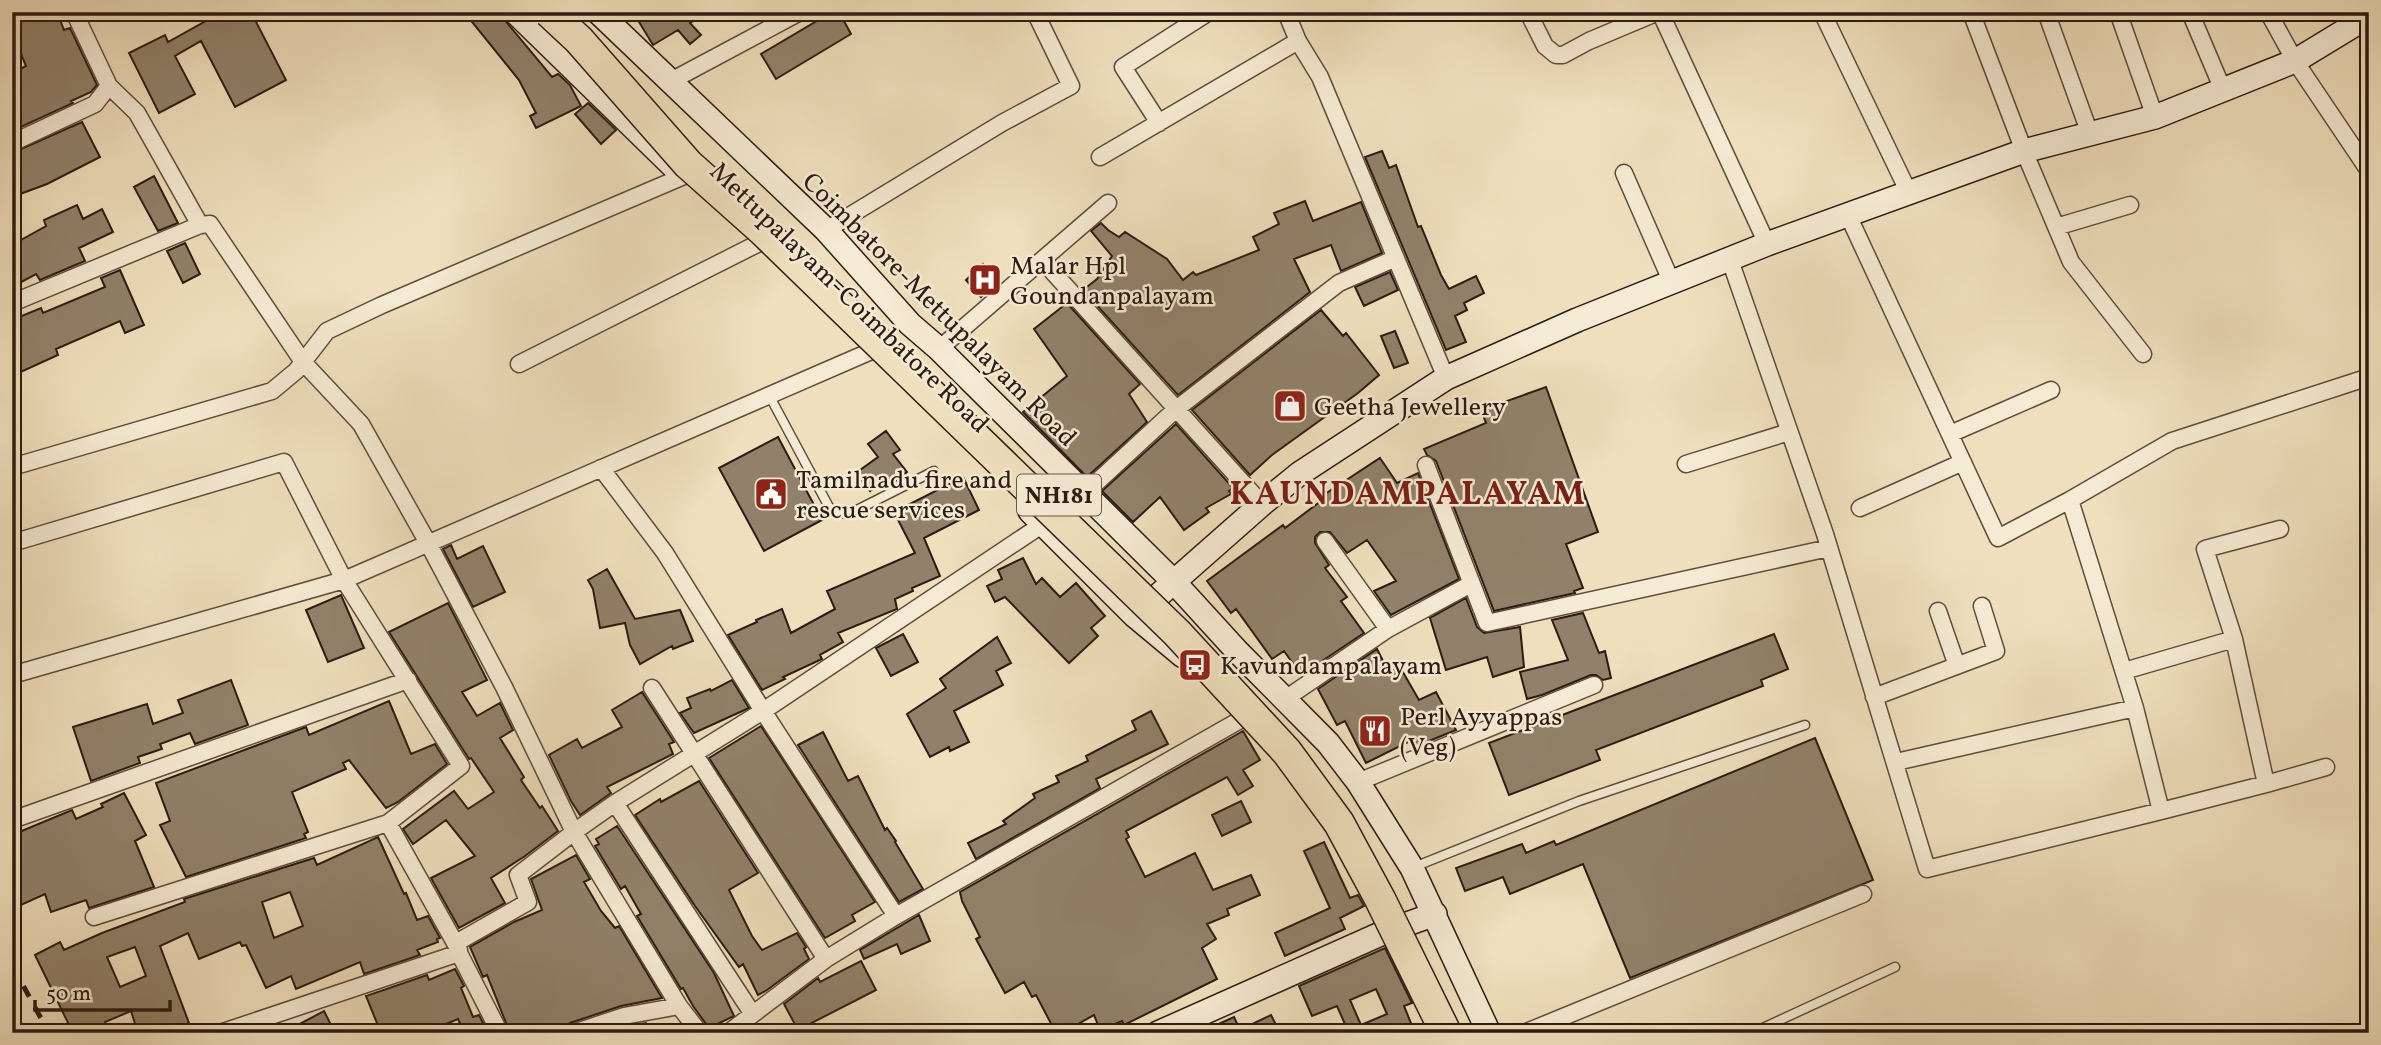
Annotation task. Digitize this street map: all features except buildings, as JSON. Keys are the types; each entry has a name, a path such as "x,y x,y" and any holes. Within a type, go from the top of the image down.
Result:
{"highway":[{"name":"NH181","path":"549,12 579,40 688,163 762,230 1167,623 1287,752 1339,823 1446,1033"},
{"name":"NH181","path":"578,12 698,148 955,391 1177,608 1282,717 1346,801 1471,1020"}],"main road":[{"name":"Mettupalayam-Coimbatore Road","path":"515,12 869,352 1135,616 1195,665 1326,826 1358,879 1432,1033"},
{"name":"Coimbatore-Mettupalayam Road","path":"598,12 826,230 910,324 939,349 1174,582 1237,651 1328,743 1357,782 1412,869 1434,914 1471,1020 1489,1033"},
{"path":"1135,616 1300,474 1446,378 1577,320 1767,244 2024,151 2155,117 2295,61 2369,16"},
{"path":"1158,1033 1385,932 1434,914"}],"street":[{"path":"74,12 109,86 137,113 200,225"},
{"path":"669,82 800,12"},
{"path":"826,230 1002,123 1071,86 1035,12"},
{"path":"1159,123 1123,67 1209,12"},
{"path":"1286,12 1298,41 1320,77 1446,378"},
{"path":"1528,12 1545,46 1556,55 1563,55 1589,41 1659,12 1767,244"},
{"path":"1822,12 1909,193"},
{"path":"1971,12 2024,151 2071,262 2143,354"},
{"path":"2046,12 2090,134"},
{"path":"2118,12 2155,117"},
{"path":"2190,12 2223,90"},
{"path":"2268,12 2295,61 2369,171"},
{"path":"1100,157 1298,41"},
{"path":"12,143 96,104 109,86"},
{"path":"1624,173 1672,282"},
{"path":"12,467 272,391 296,371 327,331 684,176"},
{"path":"939,349 1108,203"},
{"path":"2056,228 2130,205"},
{"path":"1848,215 1998,538 2172,441 2369,377"},
{"path":"12,303 200,225 209,224 303,362 361,424 504,687 574,832 679,1006 700,1033"},
{"path":"519,364 757,244"},
{"path":"1084,494 1175,410 1339,283 1396,258"},
{"path":"1042,260 1262,504"},
{"path":"1730,260 1829,548 1927,869 2326,767"},
{"path":"12,675 344,580 869,352"},
{"path":"1950,434 2051,390"},
{"path":"1686,464 1789,432"},
{"path":"1860,508 1963,462"},
{"path":"12,542 284,463 344,580 461,766 388,823 94,917"},
{"path":"1426,465 1487,624 1829,548"},
{"path":"601,468 665,553 762,711 895,916"},
{"path":"2070,500 2135,708 2161,810"},
{"path":"220,1033 458,948 528,902 518,875 574,832 1043,524"},
{"path":"2266,784 2234,639 2205,549 2280,529"},
{"path":"1325,541 1388,629"},
{"path":"1285,699 1388,629 1471,584"},
{"path":"1874,697 1996,651 1982,606"},
{"path":"1938,611 1957,666"},
{"path":"2123,671 2234,639"},
{"path":"12,820 408,680"},
{"path":"1357,782 1594,685"},
{"path":"652,688 826,959"},
{"path":"1896,762 2135,708"},
{"path":"728,1033 751,1013 826,959 895,916 1240,720"},
{"path":"615,803 751,1013"},
{"path":"388,823 458,948 500,1033"},
{"path":"1524,1033 1863,894"},
{"path":"573,1033 624,1016 679,1006"}],"lane":[{"path":"769,395 829,508 836,513 849,514 934,471"},
{"path":"1412,869 1427,860 1579,801 1805,725"},
{"path":"1752,1033 1895,967"}],"railway":[{"path":"12,965 49,1033"}],"place":[{"name":"Malar Hpl Goundanpalayam","path":"985,280"},
{"name":"Geetha Jewellery","path":"1290,406"},
{"name":"Tamilnadu fire and rescue services","path":"771,494"},
{"name":"Kavundampalayam","path":"1195,665"},
{"name":"Perl Ayyappas (Veg)","path":"1375,731"}],"district":[{"name":"KAUNDAMPALAYAM","path":"1408,492"}]}
